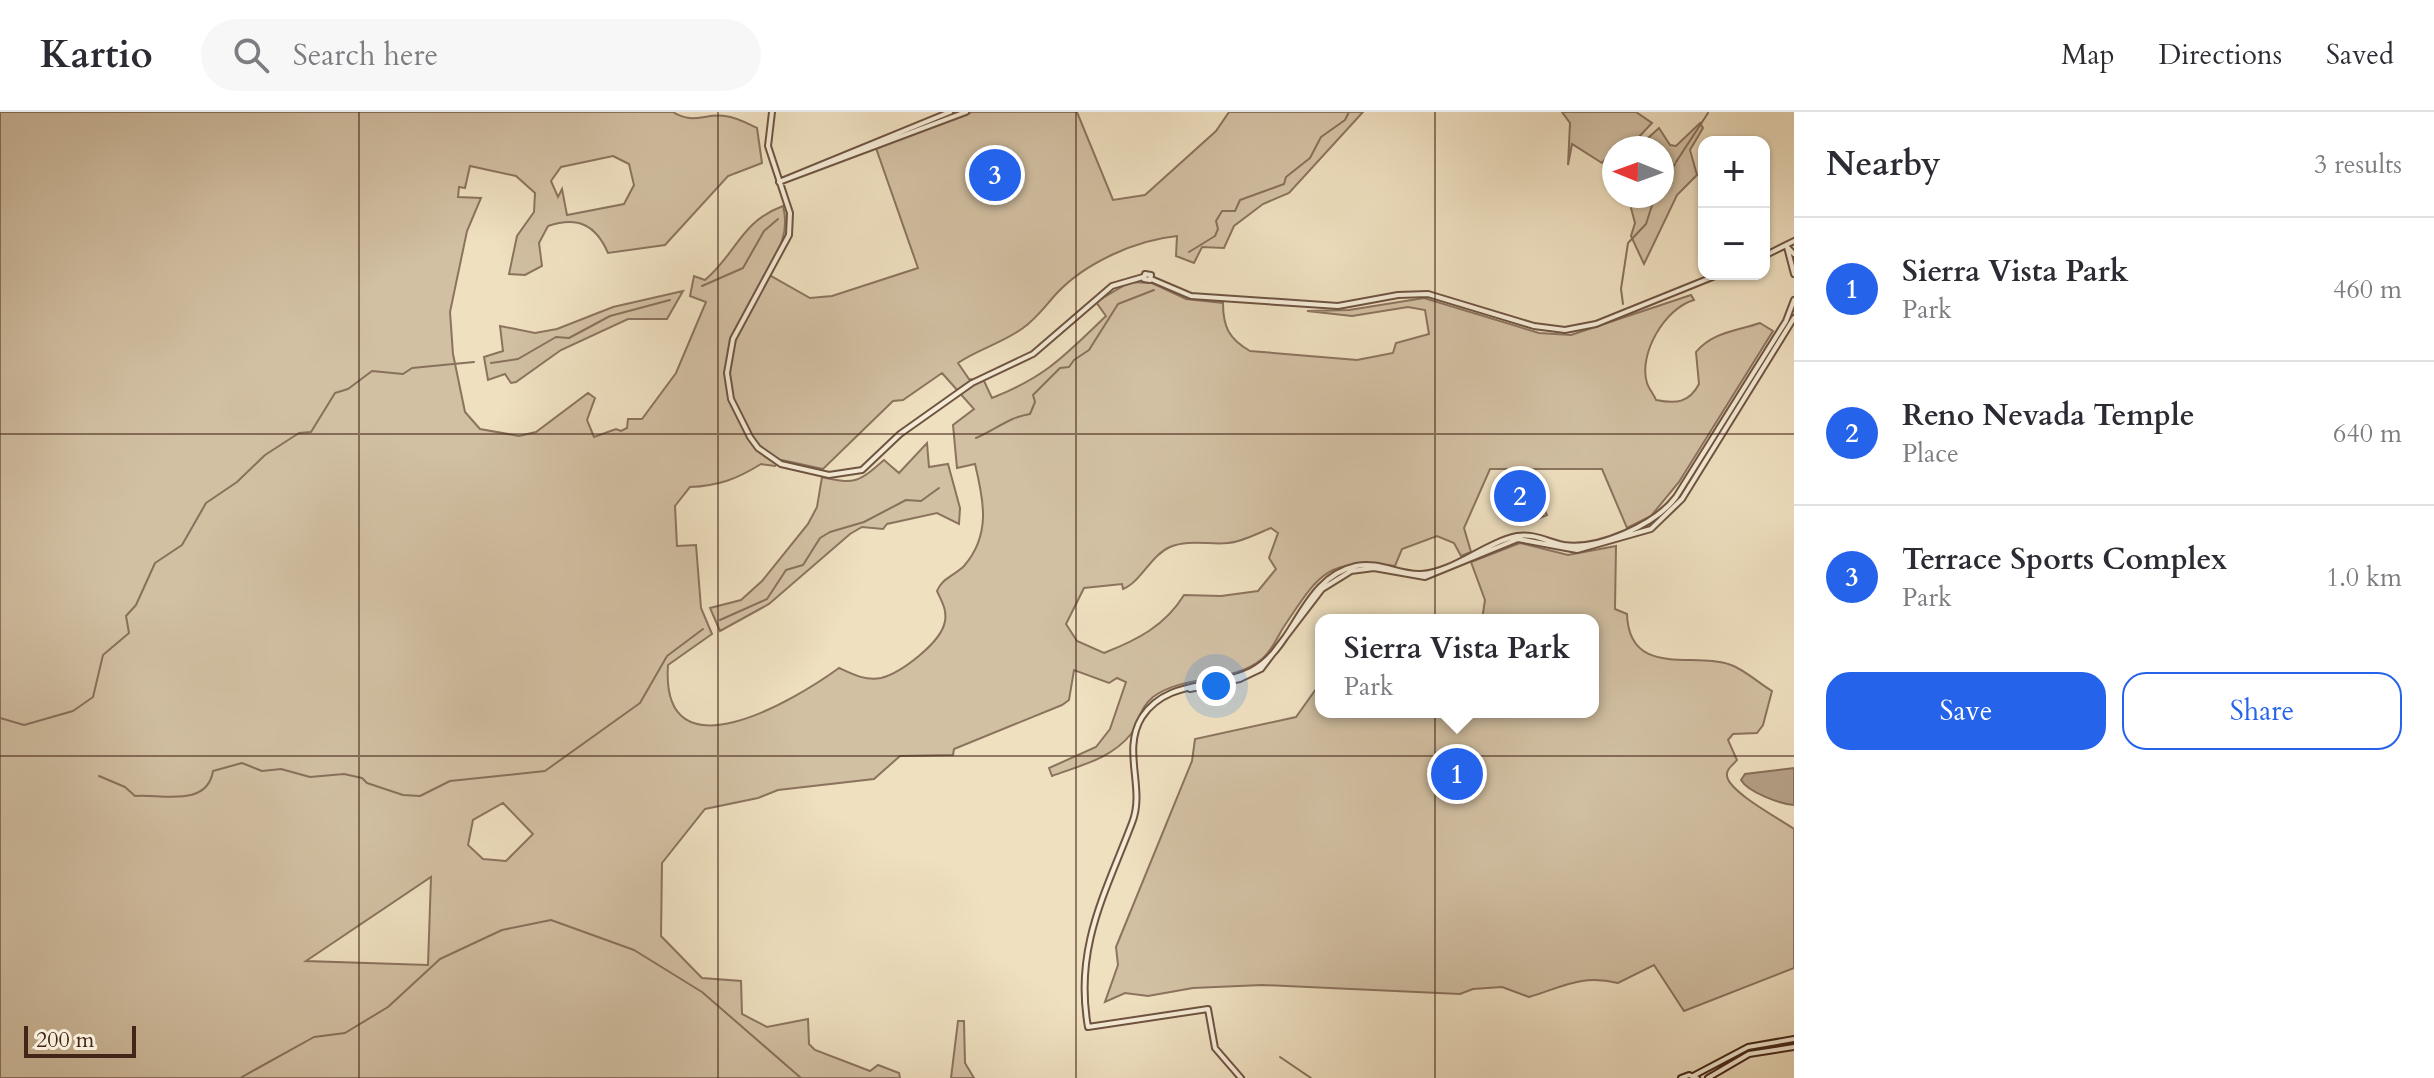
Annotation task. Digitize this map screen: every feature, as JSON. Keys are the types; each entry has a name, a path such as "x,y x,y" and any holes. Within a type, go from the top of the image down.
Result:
{"street":[{"path":"772,112 768,146 790,213 789,235 733,339 728,382 734,406 758,448 775,461 799,470 842,475 862,470 900,434 969,385 1033,354 1112,286 1149,273 1151,279 1191,296 1338,306 1398,295 1428,294 1534,326 1565,330 1596,324 1705,280"},
{"path":"779,182 790,174 950,112"},
{"path":"779,182 966,112"},
{"path":"1770,254 1794,243"},
{"path":"1787,247 1794,254"},
{"path":"1787,247 1794,274"},
{"path":"1241,1078 1215,1048 1208,1009 1088,1027 1084,988 1091,928 1137,807 1132,755 1136,732 1151,706 1187,688 1239,676 1259,666 1320,586 1351,567 1374,565 1424,574 1516,537 1532,536 1573,545 1630,532 1648,524 1676,497 1786,321 1794,300"},
{"path":"1187,688 1240,679 1261,669 1318,594 1345,573 1374,568 1425,577 1524,539 1562,550 1577,550 1632,537 1660,523 1682,499 1794,318"},
{"path":"1496,558 1499,547"},
{"path":"1681,1078 1695,1077 1748,1047 1794,1039"},
{"path":"1708,1078 1749,1054 1794,1047"}],"shaded area":[{"path":"0,112 673,112 687,118 729,117 757,128 762,163 728,176 665,245 608,253 598,236 585,225 559,223 548,226 539,243 542,266 525,275 509,274 517,236 534,212 535,193 516,176 470,166 465,188 459,187 458,197 481,198 467,231 450,312 453,354 465,412 480,429 519,436 536,432 588,393 595,398 587,420 594,437 627,428 628,419 642,419 676,373 706,302 690,296 694,276 705,280 748,229 783,206 784,233 766,273 810,298 832,296 918,268 876,148 972,112 1077,112 1113,200 1145,195 1216,131 1229,112 1363,112 1289,193 1263,204 1234,226 1224,248 1202,247 1194,263 1176,256 1177,236 1128,248 1082,272 1023,328 958,363 969,379 984,381 992,398 1027,382 1066,354 1106,316 1096,302 1130,282 1152,283 1186,299 1223,303 1229,332 1250,351 1357,360 1393,353 1396,343 1429,334 1425,310 1408,307 1352,316 1307,311 1349,310 1424,298 1539,333 1571,335 1691,295 1694,300 1673,312 1664,322 1646,359 1647,383 1656,400 1670,402 1681,401 1691,395 1699,384 1696,352 1702,345 1725,333 1760,323 1773,331 1679,482 1651,516 1627,528 1602,469 1490,469 1464,528 1471,552 1461,556 1454,543 1437,536 1402,549 1395,566 1353,565 1327,574 1306,594 1262,659 1237,672 1179,685 1153,697 1131,734 1115,749 1096,760 1052,776 1049,768 1096,747 1110,729 1126,682 1117,678 1109,683 1074,670 1069,700 1062,705 954,749 953,755 900,756 874,779 778,790 758,798 705,809 662,863 661,936 702,978 741,981 742,1014 767,1027 808,1019 809,1044 815,1050 870,1071 878,1065 899,1073 900,1078 0,1078","holes":["613,156 629,164 634,185 624,204 567,215 562,189 558,197 551,181 561,167","942,373 974,409 953,425 957,468 975,464 983,504 982,530 973,554 937,591 945,617 937,638 909,663 881,678 864,678 839,668 793,697 734,722 707,725 685,719 671,700 668,665 712,634 701,608 696,545 677,546 675,506 690,487 727,481 761,464 775,466 782,460 823,469 893,401 903,400","1271,528 1278,533 1269,558 1276,569 1258,591 1221,596 1184,595 1159,624 1104,653 1077,641 1066,624 1084,588 1122,584 1123,589 1170,547 1184,543 1221,543 1244,539","503,803 533,834 506,861 483,859 468,845 473,820","431,877 428,965 306,961"]},
{"path":"1562,112 1636,112 1652,123 1640,136 1602,136 1602,163 1572,144 1568,165 1570,123"},
{"path":"1700,123 1703,128 1690,150 1697,175 1674,201 1674,146"},
{"path":"1659,128 1664,136 1650,136"},
{"path":"1631,208 1671,208 1644,264 1631,236 1635,223"},
{"path":"683,291 667,319 628,319 561,350 516,382 511,383 505,374 488,380 484,357 503,351 500,326 535,333 557,329 613,307"},
{"path":"927,443 929,467 948,464 960,508 959,524 937,513 887,524 883,529 862,527 769,604 720,631 710,608 741,600 762,581 808,524 817,507 822,477 856,480 884,460 899,473"},
{"path":"1504,484 1521,485 1521,488 1539,485 1541,491 1537,498 1543,496 1542,516 1545,511 1547,515 1540,518 1537,513 1531,514 1533,505 1527,503 1535,503 1535,489 1508,489 1508,503 1522,504 1507,515 1501,503"},
{"path":"1520,543 1568,555 1616,546 1615,609 1627,614 1631,634 1639,647 1651,655 1666,659 1716,661 1731,665 1772,691 1763,725 1757,733 1733,734 1728,740 1737,760 1727,776 1736,790 1794,829 1794,968 1684,1011 1654,965 1618,983 1583,981 1529,997 1502,987 1473,989 1460,994 1262,985 1193,988 1148,996 1125,993 1105,1002 1118,965 1116,947 1192,761 1195,739 1296,717 1315,690 1315,718 1599,718 1599,614 1483,614 1485,600 1471,562"},
{"path":"1794,768 1794,805 1765,797 1741,780 1745,774"},
{"path":"958,1021 964,1021 965,1063 974,1078 951,1078"}],"waterway":[{"path":"1189,252 1215,236 1218,229 1216,221 1222,211 1235,211 1240,200 1284,184 1286,177 1310,158 1321,137 1345,120 1349,112"},
{"path":"1676,162 1708,113"},
{"path":"1623,304 1621,289 1628,243 1646,224 1651,208"},
{"path":"702,286 743,268 764,231 778,219"},
{"path":"976,438 1030,414 1035,402 1033,395 1060,368 1069,367 1089,350 1118,304 1154,290"},
{"path":"491,363 518,359 556,337 569,338 610,316 670,300"},
{"path":"0,718 24,725 73,711 93,697 103,655 129,633 126,616 136,605 155,563 182,545 206,503 237,482 265,455 299,433 311,432 335,393 348,389 372,371 403,374 412,368 474,362"},
{"path":"720,620 767,599 786,570 803,565 820,538 864,522 906,500 921,501 939,488"},
{"path":"99,776 125,787 135,796 180,797 202,791 213,771 242,763 262,771 281,769 310,777 344,774 403,795 420,796 450,781 545,771 640,703 667,656 703,629"},
{"path":"240,1078 314,1037 345,1033 388,1007 440,959 502,930 551,920 634,950 702,992 801,1078"},
{"path":"1280,1057 1311,1078"}],"place":[{"name":"Terrace Sports Complex","path":"995,175"},
{"name":"Reno Nevada Temple","path":"1520,496"},
{"name":"Sierra Vista Park","path":"1457,774"}]}
